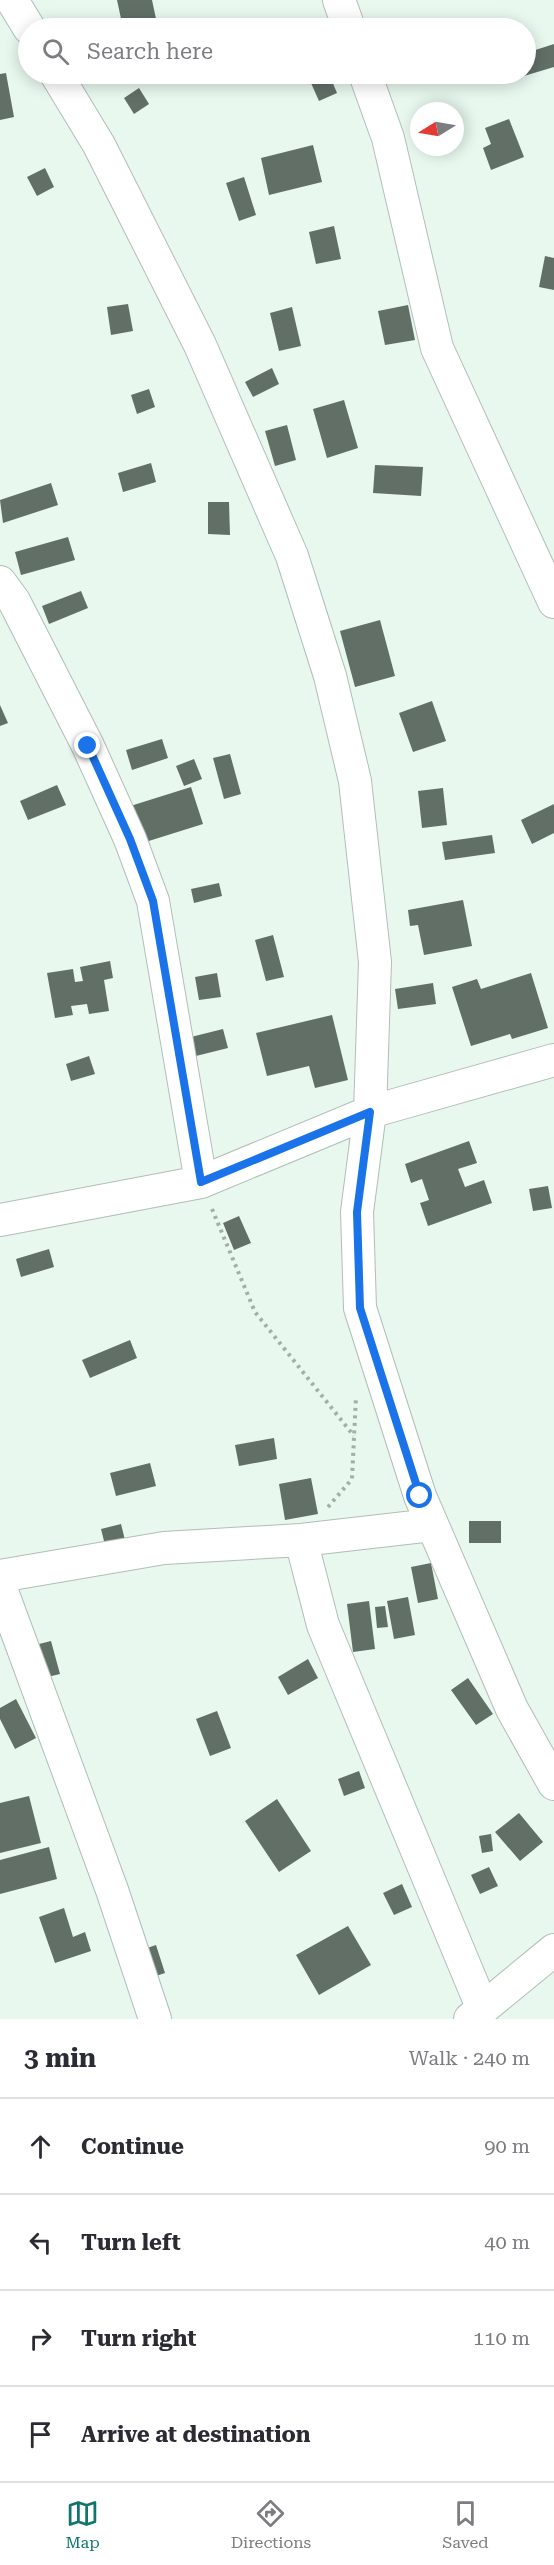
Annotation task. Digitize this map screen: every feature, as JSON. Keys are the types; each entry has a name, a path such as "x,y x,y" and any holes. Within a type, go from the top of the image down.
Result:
{"street":[{"path":"12,0 23,18"},
{"path":"339,0 345,18"},
{"path":"62,84 99,145 200,345 292,556 330,676 355,780 375,962 370,1112 357,1212 360,1308 420,1496 512,1709 554,1785"},
{"path":"369,84 388,138 437,348 554,602"},
{"path":"0,582 14,601 88,746 130,839 153,901 201,1182"},
{"path":"0,1220 201,1182 370,1112 554,1060"},
{"path":"0,1575 164,1548 301,1540 432,1525"},
{"path":"301,1540 323,1625 476,2013 554,1950"},
{"path":"0,1586 112,1890 155,2019"}],"path":[{"path":"201,1182 255,1312 354,1436"},
{"path":"301,1540 352,1479 356,1389"}],"building":[{"path":"117,0 152,0 156,18 121,18"},
{"path":"554,44 554,67 536,72 536,50"},
{"path":"6,73 14,117 0,120 0,74"},
{"path":"311,84 333,84 337,93 319,101"},
{"path":"139,88 149,104 134,114 124,98"},
{"path":"509,119 524,157 491,170 483,148 491,144 485,128"},
{"path":"313,145 322,182 269,195 261,158"},
{"path":"45,168 54,187 37,196 27,177"},
{"path":"244,177 256,215 239,221 226,183"},
{"path":"334,226 341,259 316,264 309,232"},
{"path":"545,256 554,258 554,290 539,287"},
{"path":"128,304 133,331 111,335 107,307"},
{"path":"408,305 415,340 385,345 378,311"},
{"path":"292,307 301,346 279,351 270,313"},
{"path":"272,368 279,384 253,397 245,382"},
{"path":"149,389 155,407 137,414 131,395"},
{"path":"344,400 358,448 327,458 313,409"},
{"path":"287,425 296,460 275,466 265,431"},
{"path":"151,463 156,482 123,492 118,473"},
{"path":"375,465 423,467 421,496 373,493"},
{"path":"51,483 58,505 3,523 0,500"},
{"path":"208,502 229,502 230,535 208,534"},
{"path":"68,537 75,560 21,575 15,552"},
{"path":"81,591 88,608 49,624 42,606"},
{"path":"380,620 395,676 355,687 340,631"},
{"path":"432,701 446,741 413,752 399,713"},
{"path":"0,705 8,723 0,726"},
{"path":"162,739 168,758 132,770 126,750"},
{"path":"230,754 241,794 224,799 213,758"},
{"path":"194,759 202,779 184,786 176,766"},
{"path":"57,785 66,805 28,820 20,801"},
{"path":"191,787 203,824 136,845 124,808"},
{"path":"443,788 447,825 422,828 418,791"},
{"path":"554,804 554,833 532,844 521,820"},
{"path":"492,835 495,853 445,860 442,842"},
{"path":"219,883 222,896 194,903 191,889"},
{"path":"463,900 472,946 424,955 418,925 410,926 408,910"},
{"path":"273,935 284,977 266,981 255,940"},
{"path":"110,961 113,978 104,980 109,1011 89,1014 87,1004 71,1006 73,1015 55,1018 47,973 73,969 75,982 83,981 80,967"},
{"path":"217,973 221,997 199,1000 195,977"},
{"path":"531,973 548,1028 512,1039 510,1034 471,1046 452,987 477,979 481,989"},
{"path":"433,983 436,1004 398,1009 395,989"},
{"path":"332,1015 348,1080 315,1088 309,1066 267,1076 256,1033"},
{"path":"223,1029 228,1048 192,1057 187,1038"},
{"path":"89,1056 95,1074 71,1081 66,1064"},
{"path":"469,1141 477,1163 458,1169 465,1187 484,1180 492,1203 428,1226 420,1203 429,1200 422,1179 411,1183 405,1164"},
{"path":"548,1186 552,1208 533,1211 529,1189"},
{"path":"239,1216 251,1243 234,1250 223,1223"},
{"path":"49,1249 54,1267 21,1277 16,1259"},
{"path":"130,1340 137,1358 90,1378 82,1360"},
{"path":"274,1438 277,1459 239,1466 235,1445"},
{"path":"150,1463 156,1486 116,1496 110,1473"},
{"path":"311,1478 318,1514 285,1520 279,1484"},
{"path":"469,1521 501,1521 501,1543 469,1543"},
{"path":"121,1524 126,1544 106,1549 101,1529"},
{"path":"431,1563 438,1599 418,1603 411,1567"},
{"path":"408,1597 415,1635 394,1639 387,1601"},
{"path":"369,1601 375,1649 353,1652 347,1604"},
{"path":"385,1606 388,1627 377,1628 375,1607"},
{"path":"51,1641 60,1674 39,1679 31,1646"},
{"path":"308,1659 318,1678 288,1695 278,1677"},
{"path":"468,1678 493,1714 476,1725 451,1690"},
{"path":"16,1699 36,1738 15,1749 0,1719 0,1708"},
{"path":"217,1711 231,1748 210,1756 196,1719"},
{"path":"359,1771 365,1788 344,1796 338,1779"},
{"path":"29,1796 41,1843 0,1853 0,1803"},
{"path":"277,1799 311,1851 279,1872 245,1821"},
{"path":"519,1813 543,1842 520,1861 495,1832"},
{"path":"491,1834 493,1851 482,1853 479,1836"},
{"path":"49,1847 57,1879 0,1894 0,1860"},
{"path":"489,1867 498,1886 480,1894 471,1875"},
{"path":"402,1884 412,1907 394,1915 383,1893"},
{"path":"64,1908 73,1937 85,1932 91,1951 55,1963 39,1917"},
{"path":"348,1926 371,1965 319,1995 296,1955"},
{"path":"156,1945 165,1973 150,1978 141,1950"}],"route":[{"path":"88,746 130,839 153,901 201,1182 370,1112 357,1212 360,1308 420,1496"}]}
